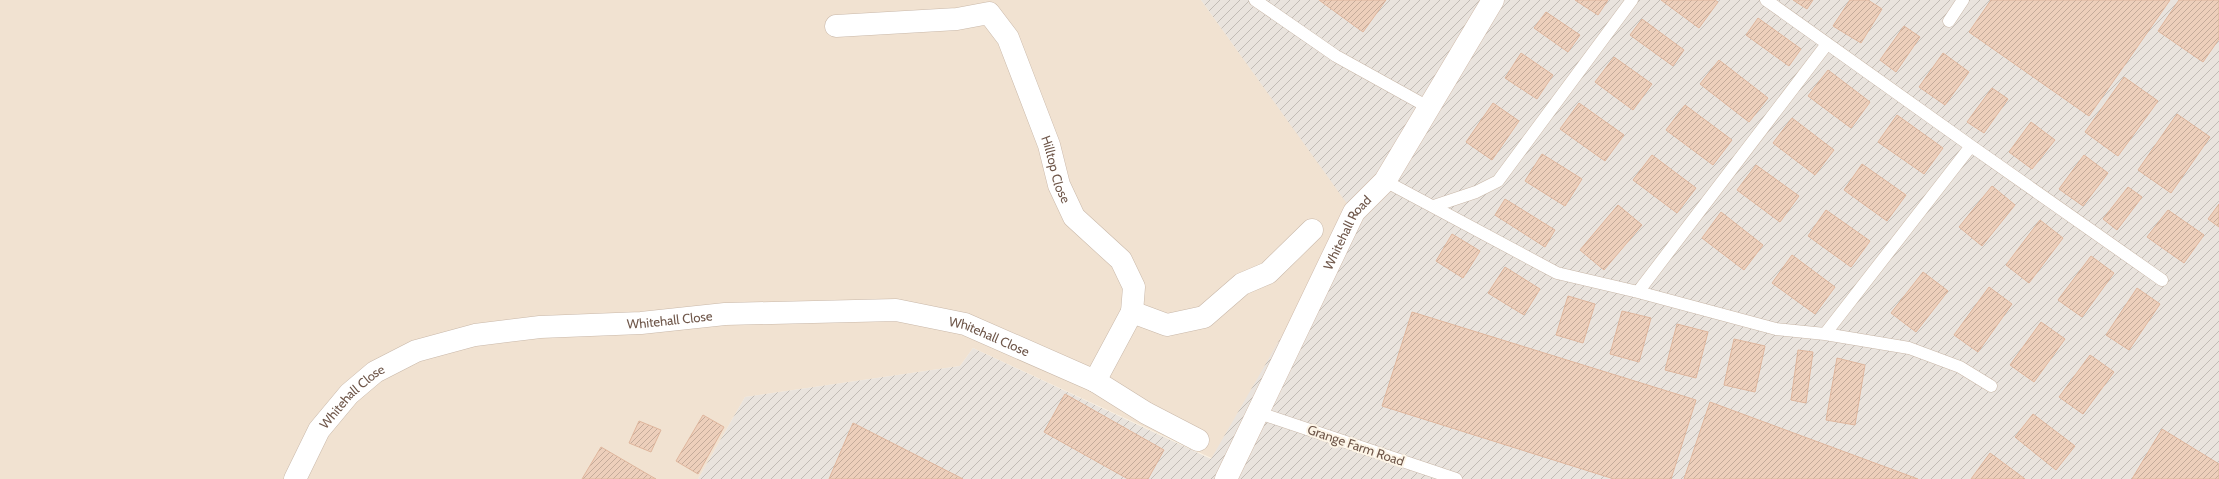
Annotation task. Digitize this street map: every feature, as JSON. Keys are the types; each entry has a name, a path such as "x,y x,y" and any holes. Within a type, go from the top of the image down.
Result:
{"street":[{"name":"Whitehall Road","path":"1226,479 1256,412 1354,212 1385,181 1493,0"},
{"name":"Hilltop Close","path":"836,26 957,19 992,7 1008,38 1049,145 1059,185 1074,217 1122,260 1134,287 1132,312"},
{"path":"1095,380 1132,312 1167,324 1204,317 1242,284 1268,273 1312,230"},
{"name":"Whitehall Close","path":"295,479 319,430 349,394 375,372 416,351 475,335 540,327 641,323 725,314 896,310 965,324 1095,380 1146,413 1198,440"}],"lane":[{"path":"1255,0 1336,56 1428,107"},
{"path":"1434,206 1476,192 1498,181 1632,0"},
{"path":"1766,0 2162,280"},
{"path":"1949,21 1963,0"},
{"path":"1638,292 1827,44"},
{"path":"1825,334 1971,146"},
{"path":"1385,181 1558,273 1638,292 1776,329 1825,334 1909,348 1960,367 1991,386"},
{"name":"Grange Farm Road","path":"1256,412 1456,479"}],"shaded area":[{"path":"0,0 1201,0 1354,212 1231,467 973,348 960,366 745,397 698,479 0,479"},
{"path":"1201,0 2219,0 2219,479 698,479 745,397 960,366 973,348 1211,459 1353,212"}],"building":[{"path":"1319,0 1386,0 1363,32"},
{"path":"1575,0 1608,0 1598,15"},
{"path":"1661,0 1715,0 1718,2 1699,28"},
{"path":"1793,0 1813,0 1807,9"},
{"path":"1850,0 1868,0 1882,9 1861,43 1833,26"},
{"path":"1991,0 2170,0 2089,116 1969,32"},
{"path":"2179,0 2219,0 2219,39 2203,62 2158,31"},
{"path":"1546,12 1580,35 1568,52 1534,28"},
{"path":"1758,18 1801,49 1789,66 1746,35"},
{"path":"1642,19 1684,50 1673,66 1630,35"},
{"path":"1904,26 1920,37 1896,72 1880,60"},
{"path":"1521,53 1553,75 1537,99 1505,78"},
{"path":"1943,53 1969,72 1945,105 1919,87"},
{"path":"1614,57 1652,84 1633,110 1595,82"},
{"path":"1719,60 1768,98 1749,122 1700,84"},
{"path":"1828,70 1870,102 1851,128 1808,96"},
{"path":"2124,77 2158,101 2118,156 2085,132"},
{"path":"1992,88 2008,99 1984,133 1967,122"},
{"path":"1493,103 1519,121 1492,160 1466,142"},
{"path":"1579,103 1624,135 1605,161 1560,129"},
{"path":"1685,105 1732,140 1713,165 1666,130"},
{"path":"2177,114 2210,137 2171,193 2138,170"},
{"path":"1897,115 1943,148 1924,174 1878,142"},
{"path":"1792,118 1834,150 1815,175 1773,143"},
{"path":"2031,122 2055,140 2032,169 2009,152"},
{"path":"1542,154 1582,179 1565,206 1525,181"},
{"path":"1652,155 1696,188 1677,213 1633,180"},
{"path":"2084,155 2108,173 2083,206 2059,189"},
{"path":"1862,164 1906,195 1887,221 1844,190"},
{"path":"1756,165 1799,196 1780,222 1737,190"},
{"path":"1992,186 2015,205 1982,246 1959,227"},
{"path":"2128,187 2142,197 2117,230 2103,219"},
{"path":"1505,199 1555,230 1545,247 1495,215"},
{"path":"2219,204 2219,227 2208,219"},
{"path":"1618,205 1642,225 1604,270 1580,250"},
{"path":"1826,210 1870,241 1851,267 1808,236"},
{"path":"2168,210 2204,235 2184,263 2147,237"},
{"path":"1721,212 1763,245 1744,270 1702,238"},
{"path":"2040,220 2063,238 2029,283 2006,265"},
{"path":"1452,234 1480,251 1463,278 1436,261"},
{"path":"1792,255 1835,287 1815,314 1772,283"},
{"path":"2091,256 2114,273 2082,317 2058,300"},
{"path":"1505,267 1540,289 1524,315 1488,293"},
{"path":"1923,272 1948,291 1916,332 1891,313"},
{"path":"1989,287 2012,304 1978,352 1954,335"},
{"path":"2137,288 2160,304 2129,350 2106,335"},
{"path":"1568,296 1595,304 1583,343 1556,335"},
{"path":"1622,311 1651,318 1639,362 1610,354"},
{"path":"1412,312 1696,400 1671,479 1614,479 1382,406"},
{"path":"2041,322 2065,339 2034,382 2010,365"},
{"path":"1677,324 1708,332 1696,378 1665,370"},
{"path":"1734,339 1765,346 1755,392 1724,385"},
{"path":"1798,350 1813,352 1806,403 1791,400"},
{"path":"2090,355 2114,372 2083,414 2059,397"},
{"path":"1837,358 1865,365 1855,425 1826,420"},
{"path":"1065,394 1164,450 1148,479 1128,479 1044,432"},
{"path":"1710,402 1918,479 1684,479"},
{"path":"2033,414 2075,446 2056,470 2015,437"},
{"path":"703,415 724,427 698,474 676,461"},
{"path":"639,421 661,430 651,452 629,443"},
{"path":"853,423 963,479 829,479"},
{"path":"2162,429 2219,464 2219,479 2132,479"},
{"path":"601,447 649,475 656,479 582,479"},
{"path":"1990,453 2025,479 1971,479"}]}
